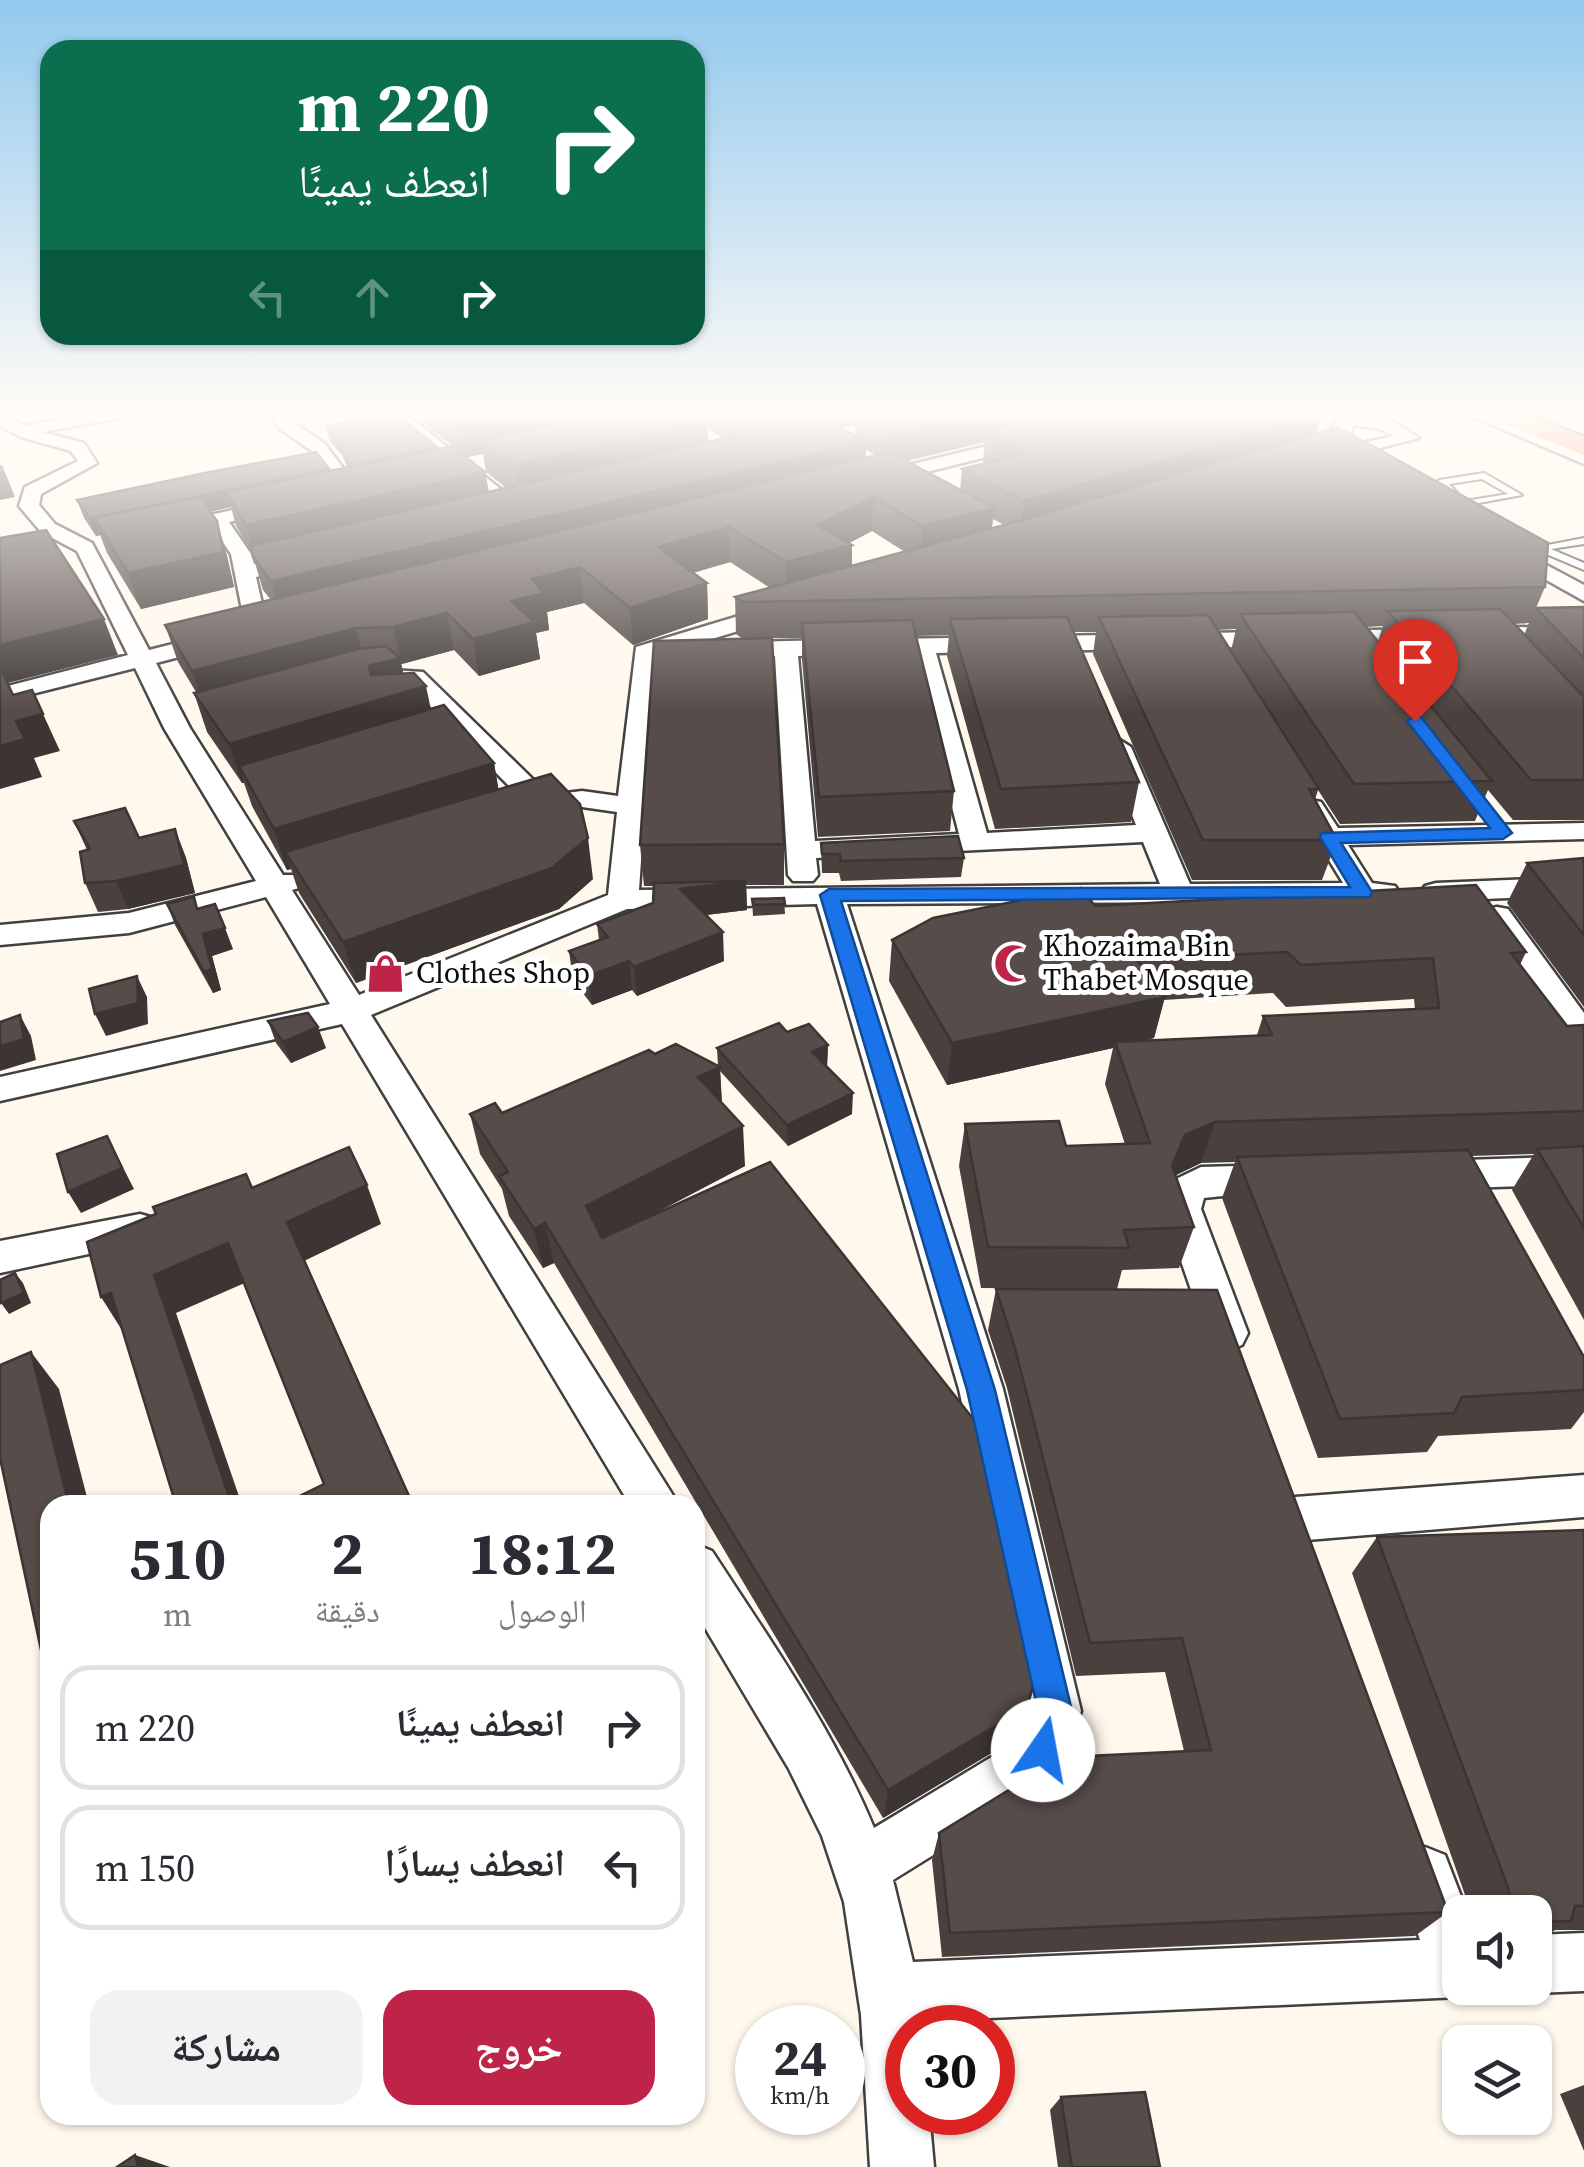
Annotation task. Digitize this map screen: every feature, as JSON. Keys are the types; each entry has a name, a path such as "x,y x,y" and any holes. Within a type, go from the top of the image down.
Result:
{"street":[{"path":"26,511 48,528 94,545 144,658 232,799 275,887 650,1495"},
{"path":"160,531 254,511"},
{"path":"1448,511 1465,515"},
{"path":"0,694 267,627 244,573 241,554 217,519"},
{"path":"51,554 94,545"},
{"path":"1503,548 1584,594"},
{"path":"244,573 321,555"},
{"path":"623,900 644,652 717,639 810,602"},
{"path":"717,639 786,648 1584,633"},
{"path":"1493,635 1519,664"},
{"path":"1349,636 1372,666"},
{"path":"1207,639 1227,672"},
{"path":"1072,642 1088,677"},
{"path":"922,646 975,842"},
{"path":"786,648 801,850 976,1309 981,1390 1055,1711 1043,1750 1018,1770 862,1867"},
{"path":"366,676 414,676 541,803"},
{"path":"427,738 464,727"},
{"path":"1110,729 1179,894"},
{"path":"1298,788 1363,892"},
{"path":"502,813 541,803 582,799 631,806"},
{"path":"1480,803 1503,833"},
{"path":"1329,837 1584,832"},
{"path":"801,850 1156,833"},
{"path":"0,935 104,928 275,887 312,874"},
{"path":"0,1090 350,1010 623,900 817,895 1479,892 1584,886"},
{"path":"1479,892 1583,1034"},
{"path":"1394,1176 1480,1191 1584,1170"},
{"path":"1244,1380 1200,1310 1182,1209 1187,1190 1201,1181 1317,1178"},
{"path":"0,1256 140,1229"},
{"path":"1296,1520 1584,1496"},
{"path":"705,1583 812,1757 862,1867 882,1952 902,2167"},
{"path":"1412,1837 1442,1919"},
{"path":"1552,1963 1584,1962"},
{"path":"886,1993 1442,1969"}],"lane":[{"path":"1462,511 1465,515 1476,511"},
{"path":"1503,548 1539,548 1584,541"},
{"path":"1539,548 1584,567"}],"building":[{"path":"85,511 124,511 90,518"},
{"path":"129,511 210,511 217,521 223,552 128,573 94,518"},
{"path":"238,511 309,511 246,525"},
{"path":"404,511 570,511 271,581 253,557 251,546"},
{"path":"642,511 845,511 817,525 852,545 786,562 729,527 658,547 707,583 630,608 580,567 532,579 544,593 511,601 534,622 473,639 447,613 393,627 356,628 192,671 165,625"},
{"path":"897,511 981,511 922,526"},
{"path":"1053,511 1490,511 1548,543 1545,587 743,602 735,597"},
{"path":"46,530 104,619 0,645 0,538"},
{"path":"1584,607 1584,658 1536,608"},
{"path":"1500,609 1584,697 1584,780 1531,780 1388,611"},
{"path":"1354,612 1492,781 1354,784 1240,614"},
{"path":"1208,615 1319,789 1309,789 1337,840 1203,840 1099,617"},
{"path":"1067,617 1139,782 1001,789 950,619"},
{"path":"912,620 954,791 819,797 802,623"},
{"path":"772,638 784,844 640,845 654,641"},
{"path":"386,646 400,658 369,666 371,675 414,673 426,686 229,744 194,693 358,649"},
{"path":"0,667 13,695 32,690 43,714 16,721 25,739 0,746"},
{"path":"444,705 494,763 274,829 239,766"},
{"path":"551,774 580,804 588,838 552,868 343,942 285,852"},
{"path":"125,808 139,838 175,829 184,865 116,881 85,883 80,852 90,849 74,821"},
{"path":"958,836 964,858 841,861 840,854 822,854 821,843"},
{"path":"1584,858 1584,935 1527,863"},
{"path":"746,881 680,889 723,932 634,967 629,961 588,976 569,951 608,937 597,924 653,903 654,883"},
{"path":"1476,885 1526,952 1511,953 1567,1026 1584,1025 1584,1111 1215,1122 1185,1135 1172,1166 1194,1227 1124,1230 1129,1248 988,1247 965,1124 1059,1121 1066,1146 1150,1143 1115,1042 1272,1035 1263,1016 1439,1008 1433,958 1301,965 1287,952 1137,960 1165,997 952,1043 892,940 933,918 1081,888 1095,906"},
{"path":"194,897 197,909 215,904 225,928 203,934 212,969 204,972 167,904"},
{"path":"784,898 785,904 753,905 752,899"},
{"path":"137,976 138,1003 95,1014 89,989"},
{"path":"308,1013 318,1027 283,1042 268,1021"},
{"path":"20,1015 24,1039 0,1046 0,1022"},
{"path":"779,1023 787,1032 809,1024 828,1045 812,1052 853,1093 787,1125 717,1048"},
{"path":"676,1044 720,1067 698,1077 743,1126 586,1206 602,1238 770,1162 978,1425 1035,1681 1029,1700 1007,1719 888,1790 545,1223 534,1229 499,1176 508,1172 470,1114 495,1103 502,1113 649,1050 655,1054"},
{"path":"107,1136 122,1168 68,1192 57,1154"},
{"path":"1584,1146 1584,1228 1537,1149"},
{"path":"349,1147 367,1185 287,1222 409,1495 301,1495 324,1484 228,1243 154,1275 229,1495 173,1495 111,1293 101,1297 87,1242 156,1214 153,1207 246,1174 252,1188"},
{"path":"1468,1150 1584,1357 1584,1390 1462,1397 1454,1413 1340,1419 1237,1157"},
{"path":"15,1273 24,1293 1,1303 0,1280"},
{"path":"996,1289 1217,1290 1442,1896 1442,1912 950,1933 939,1833 1017,1785 1053,1783 1067,1757 1211,1750 1182,1638 1090,1643 1015,1348"},
{"path":"31,1352 67,1495 40,1495 40,1645 0,1458 0,1365"},
{"path":"1584,1530 1584,1906 1575,1906 1571,1921 1552,1922 1552,1895 1510,1895 1377,1537"},
{"path":"1145,2092 1160,2167 1072,2167 1061,2097"},
{"path":"135,2155 138,2167 117,2167"}],"place":[{"name":"Khozaima Bin Thabet Mosque","path":"1013,963"},
{"name":"Clothes Shop","path":"386,973"}],"route":[{"path":"1043,1750 1055,1711 981,1390 829,895 1363,892 1329,837 1503,833 1415,721"}]}
